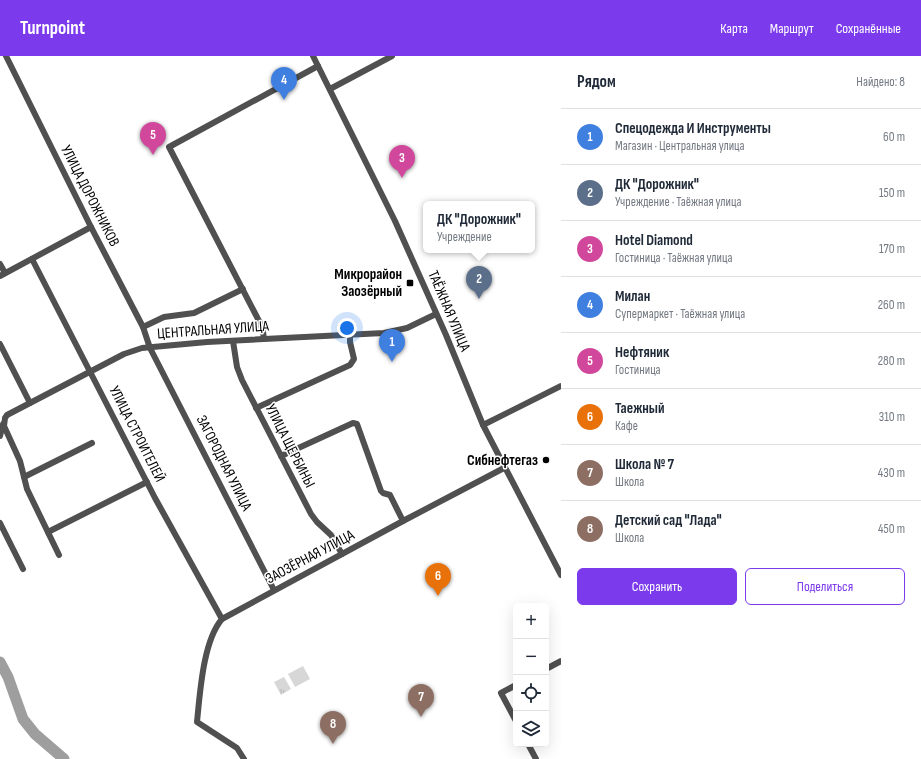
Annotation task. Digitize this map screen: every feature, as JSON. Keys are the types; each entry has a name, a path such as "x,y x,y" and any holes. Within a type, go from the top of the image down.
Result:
{"street":[{"name":"УЛИЦА ДОРОЖНИКОВ","path":"6,56 91,227 143,327 150,348"},
{"name":"ТАЁЖНАЯ УЛИЦА","path":"313,56 395,221 483,426 561,575"},
{"path":"330,89 392,56"},
{"path":"264,339 260,323 169,147 318,66"},
{"path":"0,264 3,275 91,227"},
{"name":"УЛИЦА СТРОИТЕЛЕЙ","path":"32,259 147,482 222,619"},
{"path":"143,327 164,317 194,314 243,290"},
{"name":"ЦЕНТРАЛЬНАЯ УЛИЦА","path":"4,420 7,415 131,351 233,341 384,333 400,330 436,314"},
{"path":"256,408 350,365 354,359 350,342 350,334"},
{"name":"УЛИЦА ЩЕРБИНЫ","path":"233,341 235,360 239,374 256,408 311,514 317,522 331,534 342,554"},
{"path":"0,344 30,403"},
{"name":"ЗАГОРОДНАЯ УЛИЦА","path":"150,348 274,590"},
{"path":"483,426 561,386"},
{"path":"0,436 4,420"},
{"path":"4,420 4,426 20,461 27,489 59,555"},
{"path":"281,456 353,423 357,424 381,491 390,495 403,521"},
{"path":"24,478 92,443"},
{"name":"ЗАОЗЁРНАЯ УЛИЦА","path":"222,619 504,468"},
{"path":"48,532 147,482"},
{"path":"0,523 24,569"},
{"path":"222,619 216,627 210,641 199,697 197,722 237,748 244,759"},
{"path":"549,667 561,661"},
{"path":"513,687 501,693 513,715"},
{"path":"530,747 536,759"}],"green space":[{"path":"303,666 310,679 295,687 288,674"},
{"path":"284,677 291,689 281,695 274,682"}],"waterway":[{"path":"0,662 8,677 23,719 35,734 64,759"}],"place":[{"name":"Милан","path":"284,100"},
{"name":"Нефтяник","path":"153,155"},
{"name":"Hotel Diamond","path":"402,178"},
{"name":"Микрорайон Заозёрный","path":"410,283"},
{"name":"ДК \"Дорожник\"","path":"479,299"},
{"name":"Спецодежда И Инструменты","path":"392,362"},
{"name":"Сибнефтегаз","path":"546,460"},
{"name":"Таежный","path":"438,596"},
{"name":"Школа № 7","path":"421,717"},
{"name":"Детский сад \"Лада\"","path":"333,744"}]}
